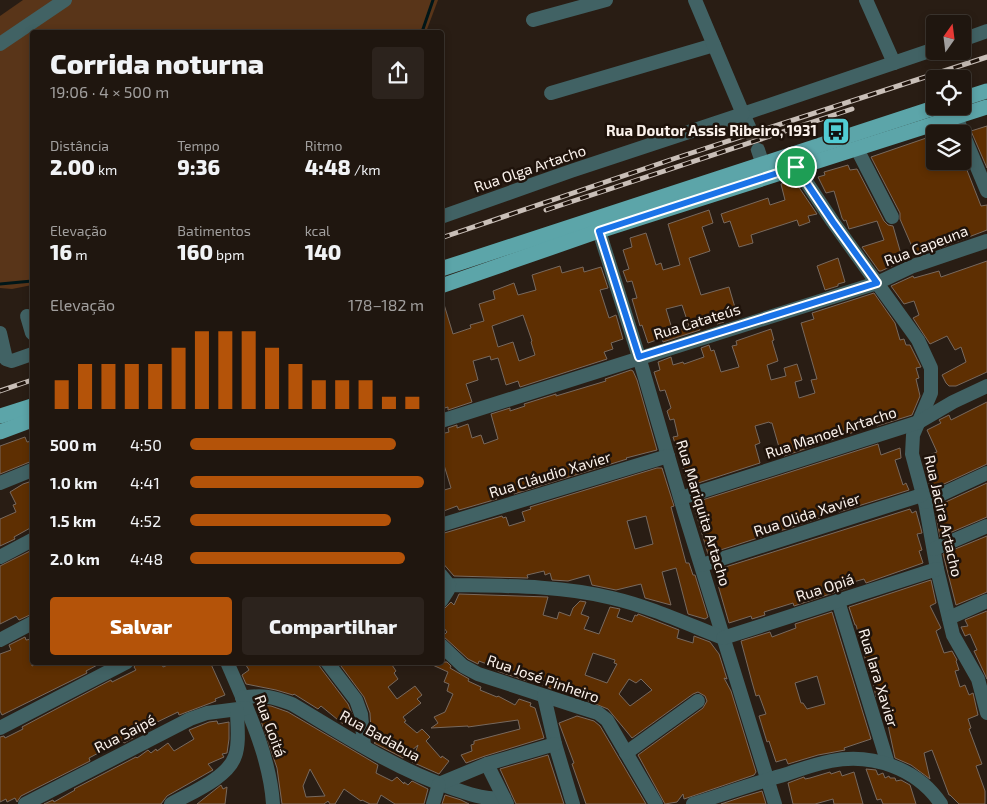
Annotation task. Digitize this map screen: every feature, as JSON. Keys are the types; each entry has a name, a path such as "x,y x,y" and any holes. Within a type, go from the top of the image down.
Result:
{"main road":[{"path":"971,96 987,91"},
{"path":"444,268 763,165 793,162 857,149 987,107"},
{"path":"444,285 793,162 926,111"},
{"path":"0,416 30,418"},
{"path":"0,432 30,419"}],"street":[{"path":"0,44 65,0"},
{"path":"533,20 606,0"},
{"path":"695,0 746,121"},
{"path":"866,0 894,63"},
{"path":"971,37 987,31"},
{"path":"551,93 714,45"},
{"name":"Rua Olga Artacho","path":"444,216 571,172 746,121 926,52"},
{"path":"956,117 987,191"},
{"path":"857,149 892,217"},
{"path":"758,150 763,165"},
{"name":"Rua Jacira Artacho","path":"793,162 833,222 918,340 932,368 931,393 913,436 912,454 953,635 982,677 987,713"},
{"name":"Rua Mariquita Artacho","path":"599,231 775,804"},
{"name":"Rua Capeuna","path":"877,283 913,266 987,241"},
{"name":"Rua Catateús","path":"444,419 877,283"},
{"path":"27,316 30,326"},
{"path":"0,333 1,349 5,357 10,361 30,355"},
{"name":"Rua Manoel Artacho","path":"680,498 919,422 952,402 987,386"},
{"name":"Rua Cláudio Xavier","path":"444,524 668,456"},
{"path":"0,483 30,471"},
{"name":"Rua Olida Xavier","path":"702,566 923,499 987,473"},
{"path":"934,549 987,526"},
{"path":"0,557 30,541"},
{"name":"Rua Opiá","path":"723,638 937,569"},
{"path":"444,596 448,590 445,580 541,586 612,597 648,608 723,638"},
{"name":"Rua Iara Xavier","path":"838,601 888,764"},
{"path":"949,618 987,601"},
{"path":"0,640 30,624"},
{"name":"Rua José Pinheiro","path":"444,648 463,666 478,674 598,714 607,720 656,804"},
{"path":"0,728 121,665"},
{"name":"Rua Goitá","path":"228,665 242,705 268,766 273,804"},
{"path":"329,665 356,700 361,714 364,746"},
{"name":"Rua Badabua","path":"242,705 263,695 292,704 394,765 479,798 506,801"},
{"path":"544,696 573,804"},
{"path":"626,753 698,701"},
{"path":"171,804 214,780 227,769 235,758 242,705"},
{"name":"Rua Saipé","path":"25,804 190,719 242,705"},
{"path":"433,804 439,784 487,764 556,744"},
{"path":"693,804 767,779 830,761 848,759 888,764 904,770 927,788 941,804"},
{"path":"487,764 506,801"}],"shaded area":[{"path":"23,0 438,0 427,30 30,30 30,285 12,289 0,288 0,16"}],"building":[{"path":"987,126 987,168 971,131"},
{"path":"926,138 926,170 967,170 981,206 987,205 987,230 940,248 937,240 921,246 924,253 916,256 900,219 900,213 871,157"},
{"path":"848,165 850,170 857,169 884,221 888,225 893,226 903,261 881,271 879,271 862,247 884,240 877,221 849,229 846,220 844,221 842,218 834,191 826,193 818,177 825,175 824,172"},
{"path":"794,180 817,214 808,216 810,222 799,226 797,220 751,235 753,243 739,247 730,221 724,223 721,214 768,198 770,205 785,200 781,184"},
{"path":"709,210 713,223 702,227 710,251 689,258 701,295 729,287 736,311 722,316 724,322 717,324 715,317 699,322 700,330 663,342 662,338 648,343 642,325 640,326 632,299 637,298 632,281 627,282 623,271 629,269 623,250 632,247 630,238 646,233 656,265 661,263 663,270 680,265 668,224","holes":["682,305 689,326 673,332 666,309"]},
{"path":"838,258 845,282 825,290 817,266"},
{"path":"987,261 987,372 956,386 949,386 942,375 966,362 961,347 955,350 947,336 930,344 913,318 919,315 914,301 904,304 891,286 913,276 914,278 939,271 941,277"},
{"path":"560,266 562,273 583,267 584,272 601,267 608,288 600,290 609,318 616,315 623,339 611,343 613,349 604,352 607,359 520,387 518,381 506,385 498,358 491,360 490,356 473,361 478,380 466,384 472,402 448,410 448,407 444,408 444,304 453,334 471,328 470,325 484,321 479,304 495,299 493,291 514,283 518,295 536,290 532,275","holes":["523,315 535,355 519,361 513,342 498,347 492,326"]},
{"path":"874,293 895,323 900,340 904,339 906,345 910,345 921,367 916,368 919,378 916,379 920,396 912,415 877,426 876,421 856,427 857,431 784,456 781,454 772,423 769,422 755,426 760,443 755,445 760,463 689,486 673,437 678,436 674,419 670,420 667,411 671,408 665,390 660,391 654,372 660,370 658,362 671,357 673,365 683,362 684,364 704,357 701,348 709,345 711,351 714,350 721,372 739,367 732,346 737,345 736,341 771,329 774,340 772,341 778,361 767,365 771,380 786,376 784,368 797,364 802,380 795,382 799,398 815,393 811,380 817,379 801,323 814,319 812,313"},
{"path":"631,370 633,371 657,450 514,494 513,488 506,491 492,486 497,499 459,510 457,506 444,511 444,490 451,488 444,465 444,433 449,432 448,428 457,425 457,428 468,424 472,438 481,435 484,444 498,439 491,414 510,408 510,411 525,406 524,404 556,394 556,396 606,381 605,379"},
{"path":"987,402 987,464 931,490 924,464 930,461 927,456 937,452 927,430 941,423 939,420 949,415 951,420"},
{"path":"25,437 27,442 30,441 30,462 0,474 0,446"},
{"path":"878,444 881,455 900,448 901,458 895,460 903,485 906,483 909,490 839,512 838,509 819,515 820,518 708,554 693,503"},
{"path":"662,468 674,506 671,507 686,563 689,563 693,575 695,575 708,617 705,619 688,614 676,568 662,572 671,605 645,598 641,584 616,590 592,585 589,575 568,581 552,580 550,573 545,575 544,571 527,575 528,578 454,576 444,564 444,533 502,516 503,518 506,517 509,526 525,521 522,512 531,509 530,507","holes":["646,516 653,544 635,549 627,521"]},
{"path":"30,482 30,528 14,537 15,539 0,546 0,519 16,512 13,505 16,504 10,492"},
{"path":"987,483 987,517 940,537 936,516 941,514 937,506"},
{"path":"910,509 912,513 916,511 922,533 917,534 922,550 919,551 923,563 866,583 864,579 846,584 848,588 794,606 793,603 764,612 765,615 752,619 751,616 729,623 718,585 723,583 719,569"},
{"path":"987,536 987,592 956,605 943,554"},
{"path":"30,551 30,615 19,620 16,616 0,624 0,566"},
{"path":"931,580 936,603 930,606 941,628 936,631 944,653 952,651 957,660 959,670 955,671 960,687 965,685 969,695 973,693 978,715 968,719 971,728 969,729 982,764 976,766 985,791 985,804 959,804 949,795 932,750 924,753 930,779 911,765 895,758 885,711 879,695 876,697 871,672 869,672 849,607"},
{"path":"459,594 548,597 543,615 557,619 559,612 570,616 573,608 580,601 586,602 581,614 589,617 584,629 599,634 610,607 620,609 617,617 632,622 635,615 637,616 638,614 679,630 677,638 693,643 694,636 710,642 719,654 727,679 724,678 731,691 756,772 754,775 684,799 683,794 677,802 665,804 638,755 703,708 707,701 705,696 698,692 693,694 632,738 608,709 588,701 590,696 573,690 572,695 543,686 545,681 529,675 527,681 500,672 494,669 495,667 479,661 478,664 468,659 444,637 447,632 444,628 444,608 451,602 454,605","holes":["593,653 615,660 614,663 617,664 607,683 585,675","629,679 636,683 641,679 652,690 630,706 619,694"]},
{"path":"987,611 987,679 974,651 977,650 970,634 965,636 961,627 968,626 965,620"},
{"path":"832,612 871,739 844,748 845,750 818,755 788,764 786,759 776,762 769,741 767,742 759,716 766,714 759,695 756,696 741,641 770,632 772,637 796,628 795,624","holes":["817,676 825,704 807,709 801,703 795,683"]},
{"path":"25,637 26,640 30,639 30,665 32,666 97,665 86,671 87,673 2,715 0,711 0,654 11,650 9,645"},
{"path":"444,662 447,662 451,666 450,668 469,679 468,681 481,687 480,690 498,696 515,705 519,699 531,703 530,706 535,708 544,738 466,763 461,755 472,751 471,745 474,744 474,741 520,729 518,720 468,727 431,728 438,723 434,717 445,712 453,694 447,691 449,684 444,682 448,672 433,665 444,665"},
{"path":"136,665 162,665 163,667 168,665 211,665 225,695 215,699 216,701 179,715 178,712 153,724 154,726 124,743 123,740 117,743 89,758 90,761 21,796 17,802 15,798 7,802 6,799 0,802 0,737 4,736 5,738 111,680 112,682 136,670 134,667"},
{"path":"246,665 319,665 348,704 352,714 343,724 321,706 318,709 294,694 246,684 242,675 249,670"},
{"path":"340,665 392,665 398,679 388,687 397,699 415,686 422,695 417,699 421,703 403,717 406,721 404,722 417,733 422,729 430,737 426,741 441,758 442,756 449,761 439,774 412,762 418,745 403,758 374,743 378,740 371,730 370,713 364,697"},
{"path":"258,705 271,706 288,712 378,765 376,773 392,781 397,777 404,784 404,782 408,785 412,781 428,789 424,804 395,804 381,795 377,804 370,804 361,801 344,789 335,804 330,804 328,801 324,804 282,804 277,768 257,709","holes":["310,769 325,796 306,797 303,786"]},
{"path":"577,716 594,721 600,726 646,804 586,804 572,764 574,763 559,723"},
{"path":"217,721 218,724 229,722 227,753 222,754 224,757 208,764 213,770 167,796 161,804 44,804 53,800 54,802 74,789 137,758 148,750 151,753 156,749 157,751 168,743 174,751 194,739 189,730"},
{"path":"548,755 564,804 516,804 500,769"},
{"path":"866,769 876,770 878,775 883,773 885,778 889,776 890,778 895,778 896,781 901,780 910,785 916,804 883,804 881,799 877,800"},
{"path":"840,771 842,776 854,772 863,804 834,804 833,799 815,804 793,804 788,783 804,777 805,779"},
{"path":"221,785 223,789 227,787 225,804 197,804"},
{"path":"762,791 766,804 721,804 742,797"},
{"path":"445,795 461,800 469,804 442,804"}],"waterway":[{"path":"423,30 433,0"},
{"path":"0,284 30,281"}],"tunnel":[{"path":"749,127 758,150"}],"railway":[{"path":"444,237 676,158 987,57"},
{"path":"546,210 852,109"},
{"path":"0,391 30,381"}],"place":[{"name":"Rua Doutor Assis Ribeiro, 1931","path":"836,131"}],"route":[{"path":"796,167 877,283 639,357 599,231 796,167"}]}
